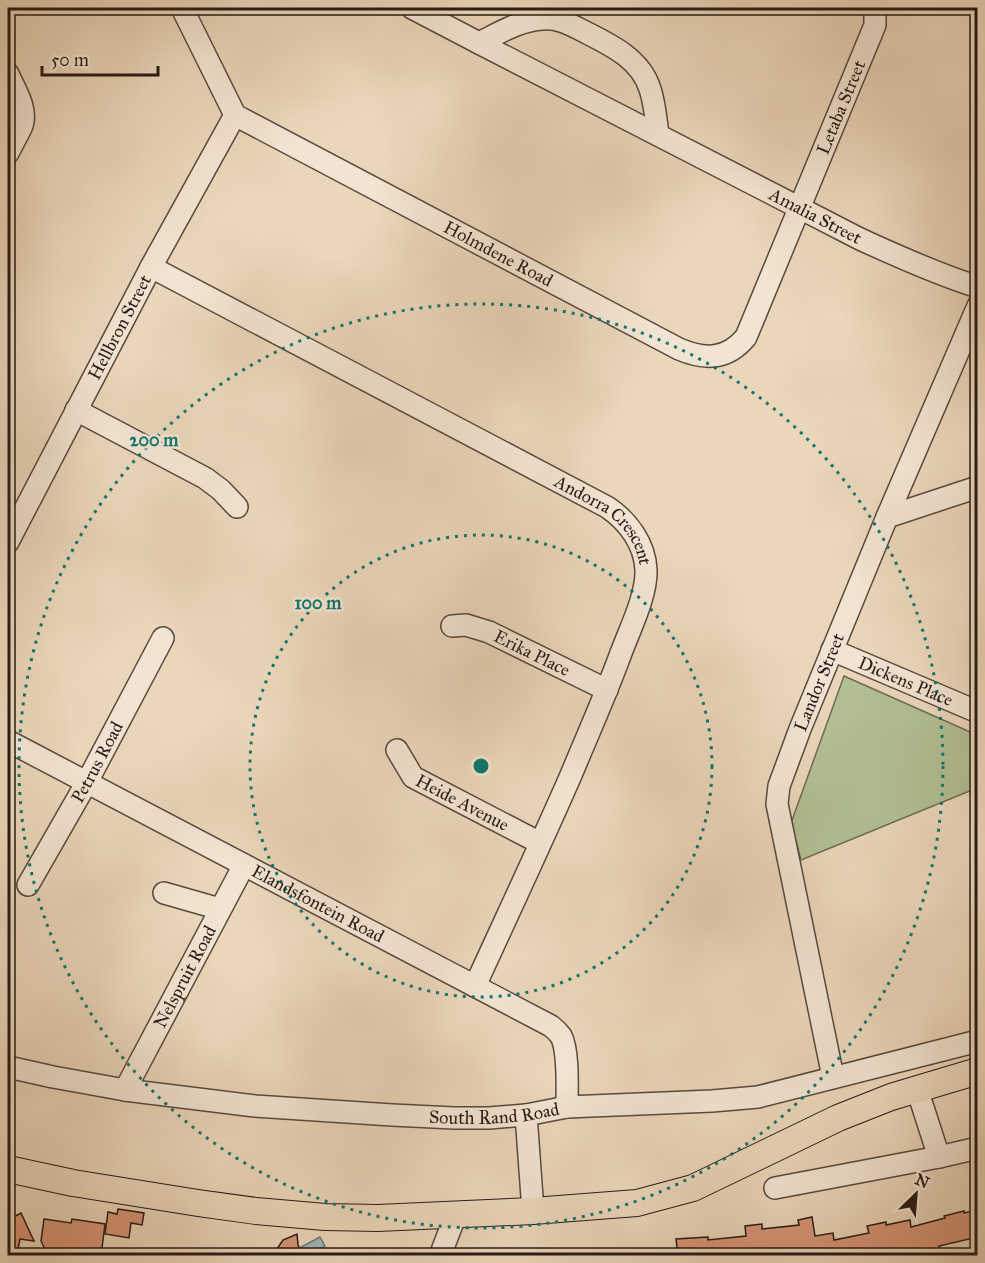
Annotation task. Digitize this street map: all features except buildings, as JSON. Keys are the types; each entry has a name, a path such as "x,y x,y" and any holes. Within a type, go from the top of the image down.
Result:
{"main road":[{"path":"8,1169 84,1185 256,1211 325,1217 378,1218 533,1211 637,1203 693,1188 838,1118 891,1097 978,1071"},
{"path":"942,1083 978,1081"}],"street":[{"path":"182,8 235,116"},
{"name":"Amalia Street","path":"412,8 860,239 922,268 978,287"},
{"name":"Letaba Street","path":"798,207 875,25 875,8"},
{"path":"479,43 524,23 550,18 605,42 632,60 645,78 650,87 658,135"},
{"path":"8,74 21,101 23,116 22,126 8,153"},
{"name":"Holmdene Road","path":"235,116 680,350 699,356 725,354 738,346 746,337 798,207"},
{"name":"Hellbron Street","path":"8,542 16,503 76,410 151,267 235,116"},
{"name":"Andorra Crescent","path":"151,267 607,507 619,515 634,534 642,551 646,570 644,592 607,690 475,986"},
{"name":"Landor Street","path":"833,1077 776,798 800,729 832,650 978,306"},
{"path":"76,410 205,478 221,490 237,507"},
{"path":"887,518 978,487"},
{"name":"Erika Place","path":"452,626 466,624 489,632 607,690"},
{"name":"Petrus Road","path":"28,885 87,782 163,638"},
{"name":"Dickens Place","path":"832,650 978,712"},
{"name":"Elandsfontein Road","path":"8,741 557,1031 565,1047 567,1107"},
{"name":"Heide Avenue","path":"397,750 413,777 540,843"},
{"name":"Nelspruit Road","path":"125,1090 244,865"},
{"path":"164,893 220,909"},
{"name":"South Rand Road","path":"8,1067 125,1090 255,1106 392,1115 489,1118 526,1115 567,1107 758,1097 978,1041"},
{"path":"917,1089 939,1157"},
{"path":"526,1115 533,1211"},
{"path":"774,1188 978,1148"},
{"path":"440,1256 456,1214"}],"green space":[{"path":"844,676 977,735 977,788 801,860 791,823"}],"water":[{"path":"320,1237 325,1246 305,1255 301,1247"}]}
